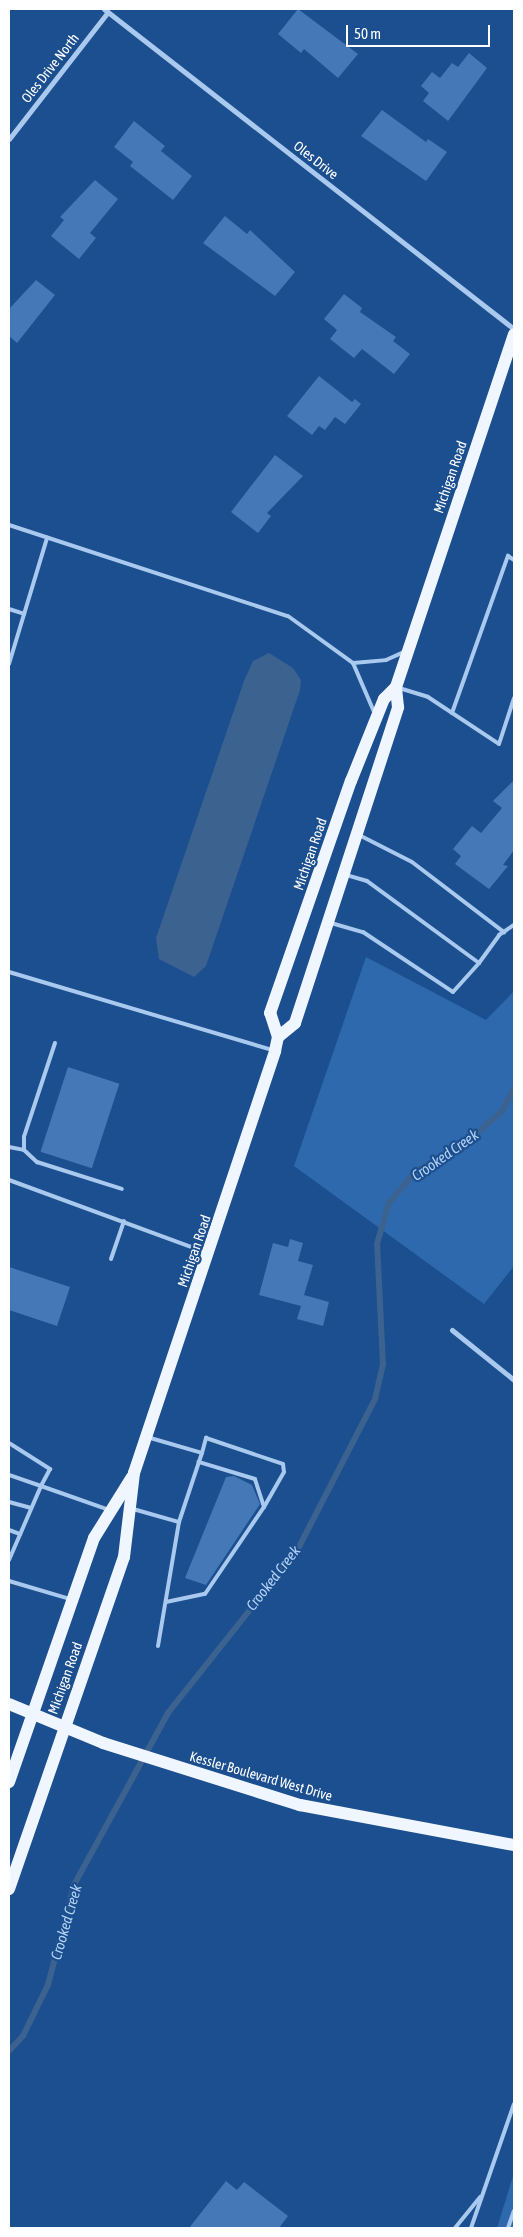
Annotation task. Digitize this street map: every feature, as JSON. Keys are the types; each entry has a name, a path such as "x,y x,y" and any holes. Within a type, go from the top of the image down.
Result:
{"main road":[{"name":"Michigan Road","path":"278,1036 295,1023 341,874 398,707 396,686 407,651 514,334"},
{"name":"Michigan Road","path":"9,1782 94,1538 134,1473 147,1437 275,1051 278,1036 270,1013 376,718 384,699 396,686"},
{"name":"Michigan Road","path":"9,1889 63,1727 124,1557 134,1473"},
{"name":"Kessler Boulevard West Drive","path":"9,1704 31,1715 104,1743 185,1771 300,1805 514,1845"}],"street":[{"name":"Oles Drive North","path":"9,139 106,10"},
{"name":"Oles Drive","path":"106,10 514,329"},
{"path":"452,1330 514,1380"}],"lane":[{"path":"9,525 274,609 307,627 354,663 376,718"},
{"path":"9,664 48,538"},
{"path":"452,713 508,556 514,560"},
{"path":"9,609 24,614"},
{"path":"354,663 386,660 407,651"},
{"path":"396,686 428,697 499,744 514,698"},
{"path":"355,833 412,862 504,932"},
{"path":"341,874 367,881 479,962"},
{"path":"326,921 363,932 453,992 504,932 514,925"},
{"path":"9,972 275,1051"},
{"path":"24,1150 24,1137 55,1044"},
{"path":"9,1147 24,1150 37,1162 122,1189"},
{"path":"9,1180 209,1254"},
{"path":"111,1259 124,1221"},
{"path":"147,1437 202,1454"},
{"path":"158,1646 179,1522 206,1438 283,1464 284,1472 264,1507 206,1594 166,1602"},
{"path":"9,1443 50,1469 9,1560"},
{"path":"199,1462 255,1479 264,1507"},
{"path":"9,1475 111,1511"},
{"path":"9,1502 31,1508"},
{"path":"130,1508 179,1522"},
{"path":"9,1530 20,1534"},
{"path":"9,1581 72,1599"},
{"path":"471,2228 514,2104"},
{"path":"455,2228 483,2194"},
{"path":"508,2228 514,2211"}],"shaded area":[{"path":"269,653 293,668 301,680 300,690 206,966 194,977 159,959 156,938 244,681 253,661"},
{"path":"366,957 486,1020 514,991 514,1266 484,1304 294,1166"},
{"path":"514,2173 514,2228 497,2228"}],"building":[{"path":"298,9 358,54 338,78 304,49 301,53 278,34"},
{"path":"469,53 487,68 448,121 423,101 429,93 421,86 432,72 440,78 452,63 458,67"},
{"path":"382,110 426,142 428,139 447,152 426,181 361,136"},
{"path":"134,121 165,146 161,151 192,176 173,200 130,166 133,162 114,147"},
{"path":"95,180 118,199 90,233 96,238 79,259 51,236 64,220 60,217"},
{"path":"225,216 247,234 250,230 295,272 275,296 203,243"},
{"path":"36,280 55,295 17,343 9,336 9,309"},
{"path":"344,294 362,308 360,312 396,337 393,341 410,354 394,374 362,349 354,358 330,339 337,330 324,319"},
{"path":"319,376 352,402 355,399 361,404 345,424 335,417 325,430 319,426 312,435 287,416"},
{"path":"275,455 303,476 267,513 271,516 258,533 231,512"},
{"path":"514,780 514,850 503,865 508,866 489,889 455,864 461,856 453,849 472,826 481,833 502,808 493,801"},
{"path":"68,1067 119,1084 92,1168 40,1152"},
{"path":"290,1239 303,1243 298,1261 313,1265 304,1295 329,1302 323,1326 297,1319 301,1306 259,1295 273,1243 288,1247"},
{"path":"9,1267 70,1287 57,1326 9,1310"},
{"path":"234,1476 252,1485 260,1504 206,1585 185,1578 226,1477"},
{"path":"226,2181 237,2190 244,2182 288,2216 279,2228 189,2228"}],"waterway":[{"name":"Crooked Creek","path":"9,2051 23,2036 48,1985 74,1885 168,1713 297,1551 375,1399 383,1365 377,1244 389,1203 415,1172 464,1145 502,1111 514,1088"}]}
